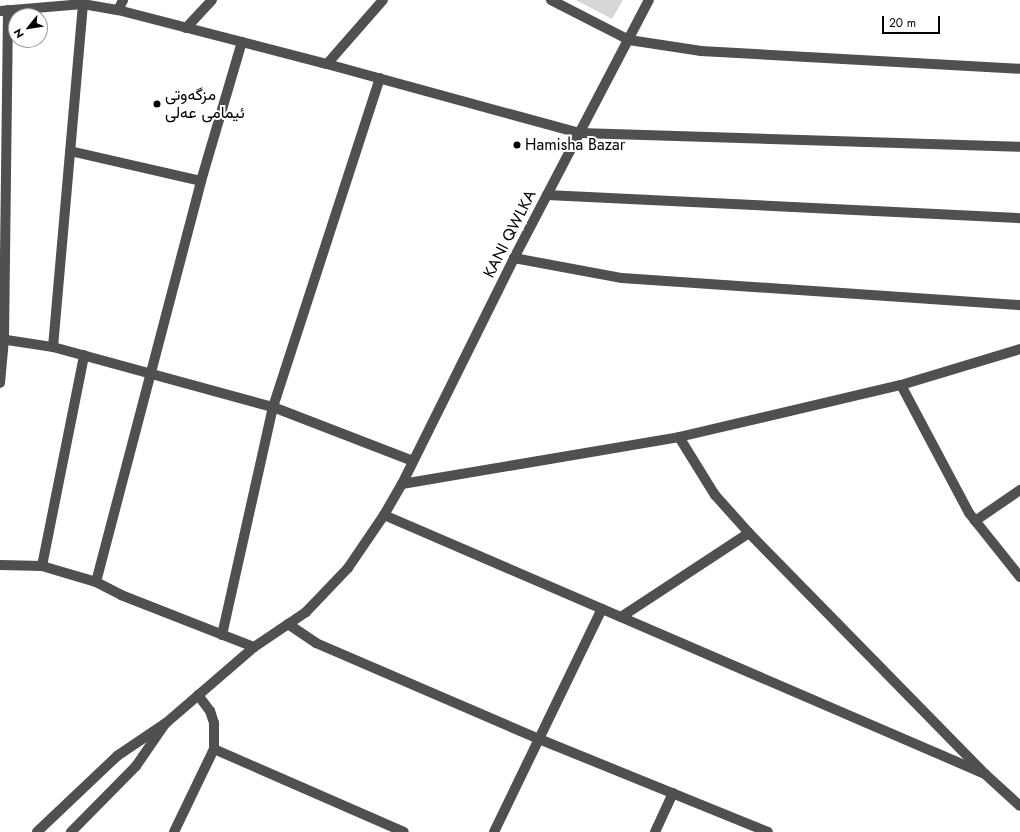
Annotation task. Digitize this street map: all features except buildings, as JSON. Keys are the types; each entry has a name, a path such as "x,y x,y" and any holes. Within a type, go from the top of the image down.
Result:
{"street":[{"path":"118,10 123,0"},
{"path":"186,28 212,0"},
{"path":"327,64 383,0"},
{"path":"551,0 629,40 701,51 1020,70"},
{"name":"KANI QWLKA","path":"166,723 254,647 288,624 328,590 348,568 384,515 402,484 514,258 650,0"},
{"path":"53,347 83,4"},
{"path":"0,383 2,339 4,10 83,4 118,10 380,78 580,133 1020,147"},
{"path":"96,582 201,181 242,42"},
{"path":"222,634 273,407 380,78"},
{"path":"70,151 201,181"},
{"path":"547,195 1020,218"},
{"path":"514,258 622,278 1020,305"},
{"path":"2,339 53,347 150,372 273,407 413,461"},
{"path":"402,484 679,437 902,385 1020,349"},
{"path":"42,566 84,355"},
{"path":"902,385 975,521 1020,577"},
{"path":"679,437 715,495 749,533 985,774 1020,806"},
{"path":"975,521 1020,490"},
{"path":"384,515 985,774"},
{"path":"621,617 749,533"},
{"path":"0,565 42,566 96,582 121,595 254,647"},
{"path":"494,832 602,609"},
{"path":"288,624 316,643 539,739 768,832"},
{"path":"174,832 214,749 214,723 210,711 198,695"},
{"path":"37,832 117,756 166,723"},
{"path":"71,832 136,766 166,723"},
{"path":"214,749 404,832"},
{"path":"655,832 673,793"}],"shaded area":[{"path":"576,0 623,0 612,19"}],"place":[{"name":"مزگەوتی ئیمامی عەلی","path":"157,104"},
{"name":"Hamisha Bazar","path":"517,145"}]}
